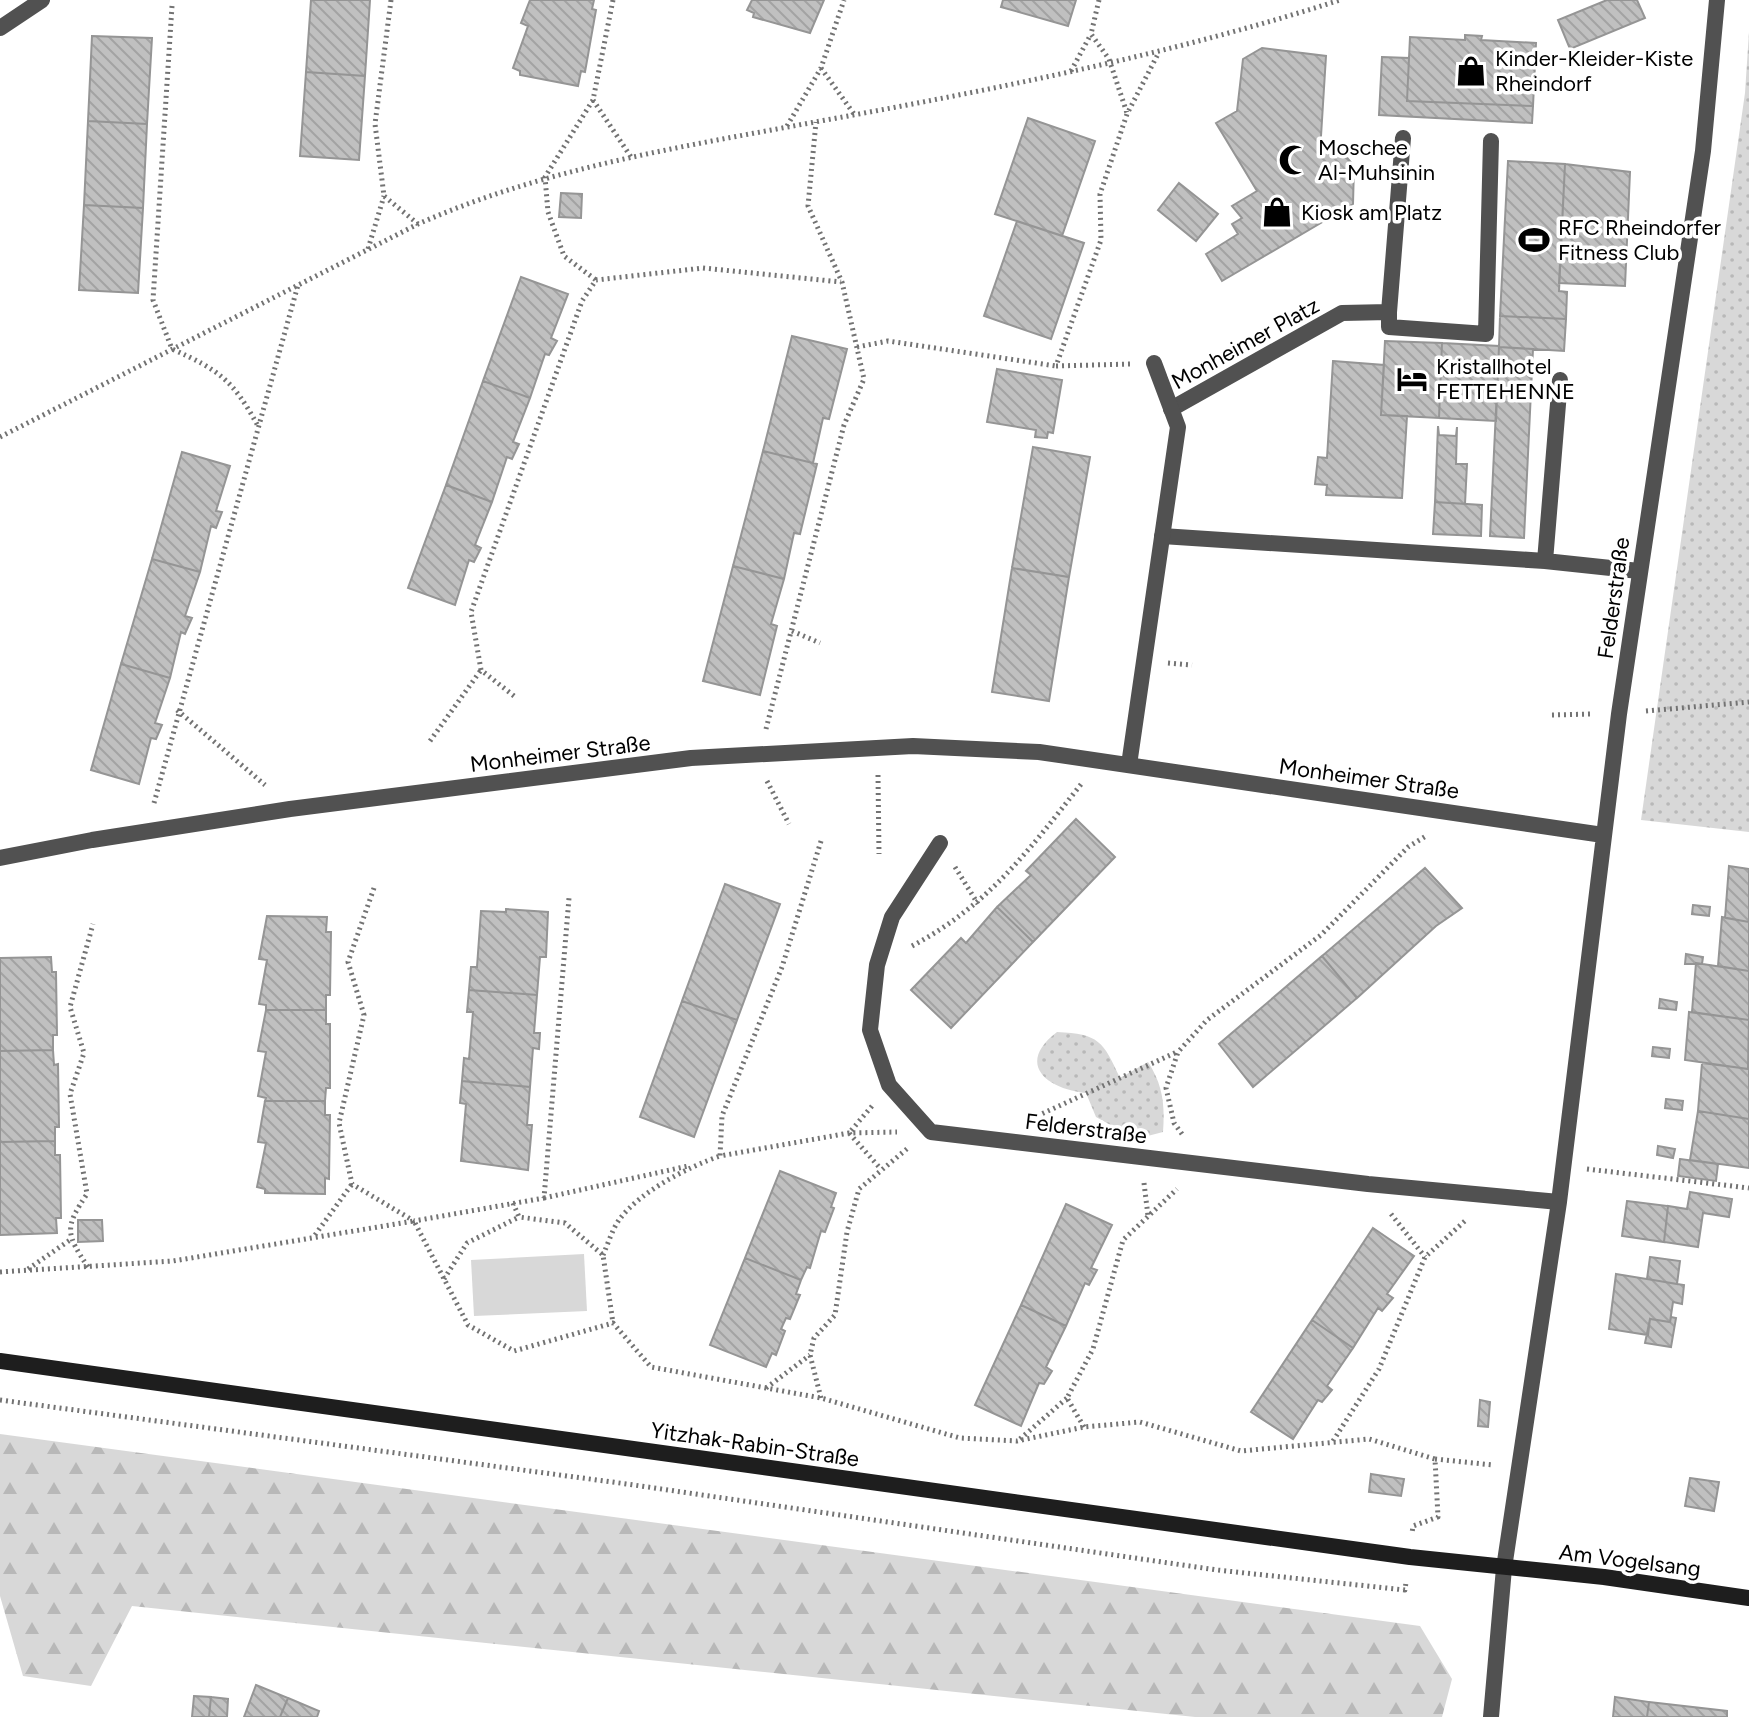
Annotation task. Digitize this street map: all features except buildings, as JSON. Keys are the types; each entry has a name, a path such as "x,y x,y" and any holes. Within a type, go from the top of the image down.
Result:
{"main road":[{"name":"Yitzhak-Rabin-Straße","path":"0,1361 1504,1568"},
{"name":"Am Vogelsang","path":"1504,1568 1749,1598"}],"street":[{"path":"0,28 42,0"},
{"name":"Felderstraße","path":"1491,1717 1504,1568 1564,1166 1603,835 1639,571 1703,151 1717,0"},
{"path":"1403,138 1389,327 1486,334 1491,141"},
{"name":"Monheimer Platz","path":"1171,409 1342,313 1389,312"},
{"path":"1129,765 1178,427 1154,363"},
{"path":"1545,561 1560,380"},
{"path":"1162,536 1545,561 1639,571"},
{"name":"Monheimer Straße","path":"0,858 290,809 691,758 913,746 1039,752 1603,835"},
{"path":"931,1132 889,1085 870,1030 877,965 892,917 940,843"},
{"name":"Felderstraße","path":"931,1132 1368,1184 1559,1202"}],"path":[{"path":"367,250 384,196 375,124 391,0"},
{"path":"613,0 593,100 545,177 548,212 564,256 596,280 703,268 842,282"},
{"path":"787,126 821,68 844,0"},
{"path":"1071,71 1091,34 1099,0"},
{"path":"0,437 298,284 480,196 631,157 1159,53 1340,0"},
{"path":"172,6 153,300 172,349 202,363 238,390 258,426"},
{"path":"1091,34 1110,64 1127,114"},
{"path":"1056,366 1101,240 1100,194 1127,114 1159,53"},
{"path":"821,68 854,114"},
{"path":"593,100 631,157"},
{"path":"789,824 764,776 760,754 844,425 864,379 842,282 808,206 816,122"},
{"path":"384,196 418,224"},
{"path":"514,696 481,670 471,612 582,301 596,280"},
{"path":"147,831 177,710 298,284"},
{"path":"857,347 888,341 1056,366 1154,363"},
{"path":"792,631 820,643"},
{"path":"430,741 481,670"},
{"path":"1552,715 1619,714 1749,702"},
{"path":"177,710 290,809"},
{"path":"878,748 879,854"},
{"path":"877,965 952,925 978,904 1018,863 1100,761"},
{"path":"989,1139 1178,1052 1207,1020 1321,935 1408,847 1430,833 1433,809"},
{"path":"720,1156 722,1116 782,967 821,841"},
{"path":"940,843 978,904"},
{"path":"374,888 348,962 364,1015 339,1123 352,1184 414,1221 468,1325 514,1351 613,1323"},
{"path":"544,1198 569,898"},
{"path":"89,1268 70,1240 70,1218 87,1194 70,1094 84,1053 70,1007 93,924"},
{"path":"1017,1441 1067,1398 1093,1349 1123,1240 1204,1164 1174,1123 1166,1088 1178,1052"},
{"path":"849,1133 889,1085"},
{"path":"0,1272 173,1261 544,1198 694,1165 720,1156 849,1133 931,1132"},
{"path":"821,1398 810,1355 814,1338 835,1315 847,1232 859,1189 880,1168 931,1132"},
{"path":"849,1133 880,1168"},
{"path":"694,1165 653,1190 619,1220 603,1255 613,1323 651,1367 821,1398 960,1438 1017,1441 1084,1427 1140,1422 1241,1451 1369,1439 1435,1459 1518,1467"},
{"path":"1564,1166 1749,1188"},
{"path":"314,1235 352,1184"},
{"path":"1368,1184 1425,1257"},
{"path":"1332,1442 1379,1369 1425,1257 1492,1197"},
{"path":"513,1203 519,1217"},
{"path":"444,1279 467,1243 519,1217 565,1223 603,1255"},
{"path":"25,1271 70,1240"},
{"path":"764,1389 810,1355"},
{"path":"1067,1398 1084,1427"},
{"path":"0,1400 627,1484 1233,1571 1405,1590 1413,1526 1438,1517 1435,1459"}],"green space":[{"path":"1749,32 1749,832 1641,820 1745,93"},
{"path":"1057,1032 1082,1035 1098,1042 1109,1055 1120,1078 1148,1062 1162,1096 1163,1132 1136,1139 1096,1117 1086,1093 1059,1086 1041,1073 1037,1064 1038,1054"},
{"path":"584,1254 587,1311 474,1316 471,1260"},
{"path":"0,1434 1420,1626 1452,1679 1442,1717 1195,1717 132,1606 91,1686 23,1676 0,1596"}],"place":[{"name":"Kinder-Kleider-Kiste Rheindorf","path":"1471,71"},
{"name":"Moschee Al-Muhsinin","path":"1294,160"},
{"name":"Kiosk am Platz","path":"1277,212"},
{"name":"RFC Rheindorfer Fitness Club","path":"1534,240"},
{"name":"Kristallhotel FETTEHENNE","path":"1412,379"}]}
